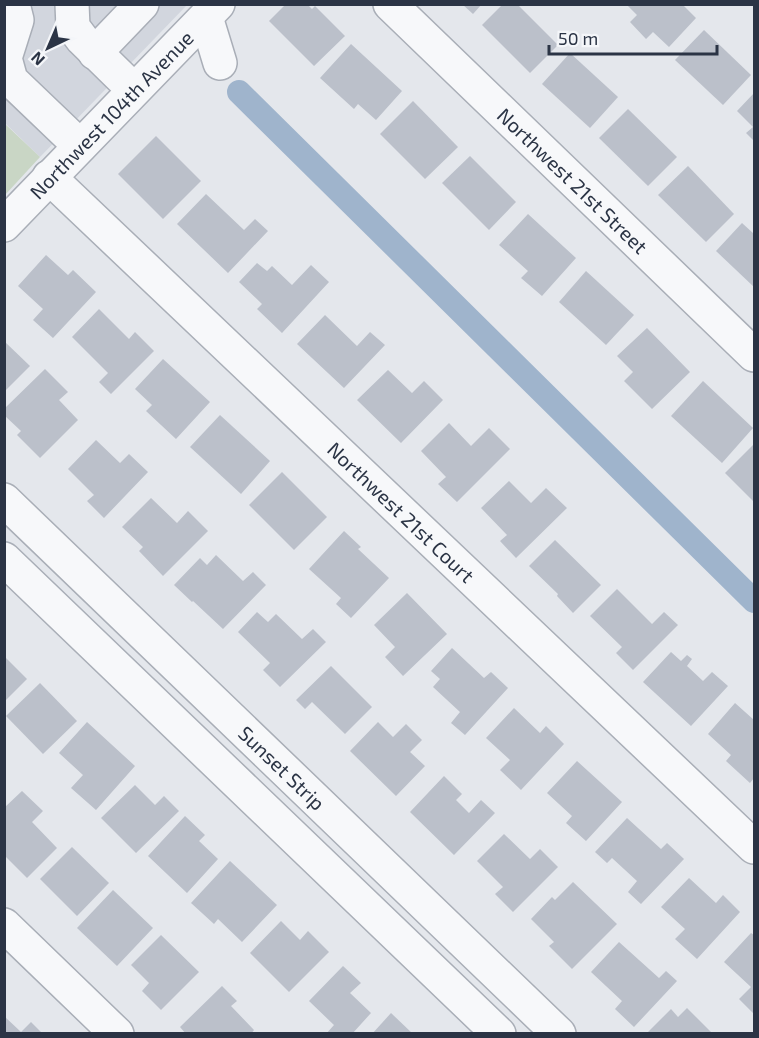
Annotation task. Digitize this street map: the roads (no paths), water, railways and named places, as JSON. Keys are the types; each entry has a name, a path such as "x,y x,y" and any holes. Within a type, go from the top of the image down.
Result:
{"street":[{"path":"13,4 17,20 5,58 8,77 80,146"},
{"path":"72,4 73,27 95,53 134,90"},
{"path":"95,53 142,4"},
{"name":"Northwest 21st Street","path":"390,4 754,355"},
{"path":"212,11 220,63"},
{"name":"Northwest 104th Avenue","path":"4,225 212,11"},
{"name":"Northwest 21st Court","path":"49,177 754,847"},
{"name":"Sunset Strip","path":"4,500 559,1034"},
{"path":"4,559 499,1034"},
{"path":"4,925 117,1034"}],"waterway":[{"path":"239,92 754,601"}]}
